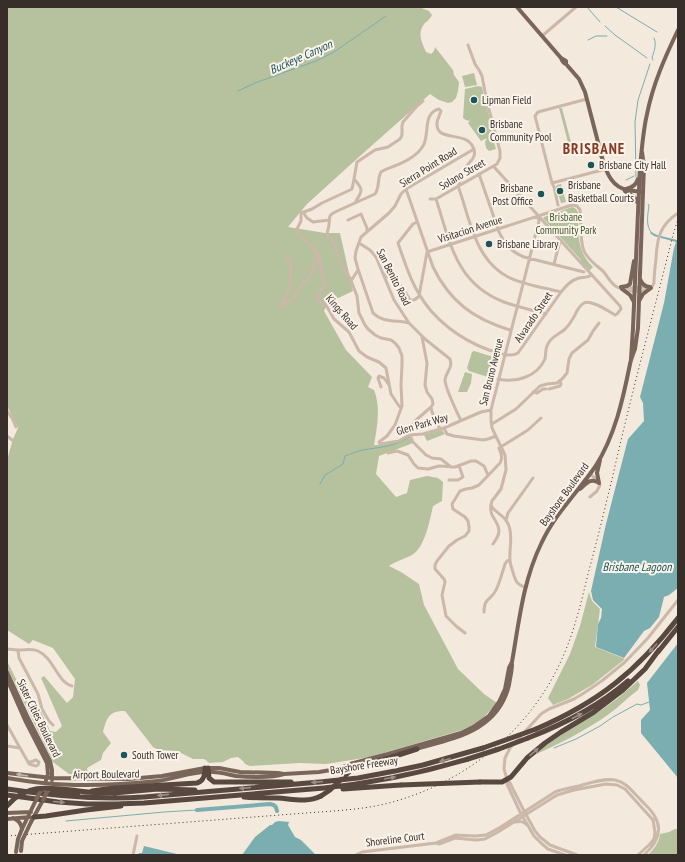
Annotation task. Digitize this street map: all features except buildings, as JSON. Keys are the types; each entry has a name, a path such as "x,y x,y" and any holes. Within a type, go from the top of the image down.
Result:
{"highway":[{"name":"Bayshore Freeway","path":"9,789 59,796 96,798 134,797 339,780 386,773 437,762 483,748 536,728 576,710 616,684 650,652 678,618"},
{"name":"Bayshore Freeway","path":"7,794 49,801 87,804 135,803 324,788 399,777 441,767 499,749 528,738 570,720 603,701 633,677 660,650 678,627"},
{"path":"324,788 341,789 401,785 502,782 507,780 527,758 545,743 560,732 594,712 623,690 645,669 660,650"},
{"path":"225,796 312,800 330,790 351,770 359,766 417,749"},
{"path":"206,770 209,778 214,782 290,781 298,784"},
{"path":"9,789 80,793 114,788 197,783 202,780 206,770"},
{"path":"7,806 22,794 41,788 114,793 152,789 193,789 202,792"},
{"path":"31,818 182,799"}],"main road":[{"path":"518,7 561,58 566,61 566,64 578,79 587,99 608,174 612,181 637,200 638,205"},
{"name":"Bayshore Boulevard","path":"206,770 234,775 278,776 284,774 319,772 361,764 466,734 490,719 498,708 508,687 526,588 533,562 554,519 590,474 602,454 610,437 617,415 635,349 639,301 637,289 636,245 638,205 641,192 639,177 645,123 651,95 678,30"},
{"name":"Bayshore Boulevard","path":"631,361 634,303 640,276 641,192 644,162 642,152"},
{"path":"624,189 635,186 639,177"},
{"path":"624,189 641,192"},
{"path":"620,288 627,286 630,282 636,245"},
{"path":"639,301 643,294 650,288 642,284 640,276"},
{"path":"620,288 630,295 634,303"},
{"path":"599,483 597,473 602,454"},
{"path":"573,494 590,481 594,480 599,483"},
{"name":"Bayshore Boulevard","path":"340,768 394,753 461,732 478,725 490,714 499,702 504,691 509,668 512,662"},
{"name":"Sister Cities Boulevard","path":"7,672 50,762 52,770 50,786 39,808 31,818"},
{"name":"Sister Cities Boulevard","path":"7,679 24,720 47,763 47,778"},
{"name":"Airport Boulevard","path":"7,773 47,778 138,779 206,770"},
{"name":"Airport Boulevard","path":"7,778 50,786 95,785 163,780 206,770"},
{"path":"19,853 31,818 33,806 47,778"},
{"path":"7,813 31,812"},
{"path":"13,818 23,824"},
{"path":"7,819 31,818"},
{"path":"19,853 18,839 23,824 31,818"}],"street":[{"path":"542,36 576,7"},
{"name":"Solano Street","path":"430,199 436,199 497,164 499,160 500,153 482,76 475,64 468,45"},
{"path":"559,207 552,187 535,119 536,114 538,112 587,99"},
{"path":"329,220 316,222 312,221 307,218 303,212 352,189 358,161 375,150 388,147 400,139 402,136 403,121 423,101"},
{"path":"401,408 402,362 400,352 394,341 379,337 370,332 359,313 357,296 351,281 339,260 334,242 327,235 329,216 356,202 372,196 379,186 379,176 382,171 407,160 421,150 426,138 427,121 437,109 441,112 437,124 440,132 445,135 465,139 474,149 474,156 468,164 458,186 481,252 492,266 508,277 561,292"},
{"name":"Sierra Point Road","path":"409,323 385,320 374,314 355,260 355,255 361,237 389,213 406,188 474,149"},
{"path":"495,168 585,271 603,287 621,309 615,315 600,306 587,302 584,303 565,330 549,341 543,362 536,371 521,379 509,381 498,378"},
{"path":"552,184 606,169"},
{"path":"480,174 498,229 503,241 509,248 520,255 529,258 585,271"},
{"path":"461,178 465,182"},
{"path":"354,179 362,190 356,202"},
{"path":"406,188 430,260 442,284 468,311 483,320 510,330"},
{"path":"490,205 519,196"},
{"path":"436,199 455,256 466,274 475,284 492,297 503,302 546,314"},
{"name":"Visitacion Avenue","path":"419,294 428,252 538,216 559,207 572,205 579,208 582,240 585,251 591,260 620,288"},
{"name":"Kings Road","path":"303,212 300,215 297,234 313,247 320,256 320,266 324,284 318,297 319,301 326,305 334,319 346,328 359,351 383,365 387,371 390,394 401,408"},
{"path":"620,288 650,288 654,282 657,242 660,232 665,224 678,213"},
{"path":"348,220 361,214 367,228 367,232"},
{"name":"San Bruno Avenue","path":"492,505 492,501 501,489 505,474 505,455 492,424 491,410 510,330 539,221 538,216"},
{"path":"417,222 413,224 398,242 407,270 419,294 435,315 456,333 478,346 504,354"},
{"path":"367,228 372,229"},
{"path":"554,264 560,241"},
{"name":"San Benito Road","path":"359,243 374,254 394,300 409,323 422,337 450,359 450,368 445,382 461,421"},
{"path":"286,256 291,265 290,285 288,293 280,305 282,306 293,298 301,286 311,276 317,257 313,247"},
{"path":"426,261 430,260"},
{"path":"351,281 358,270"},
{"path":"585,271 585,277"},
{"path":"384,274 397,282 410,299 416,299 419,294"},
{"name":"Alvarado Street","path":"504,354 513,355 518,353 566,285 591,275"},
{"path":"413,283 417,285 421,283"},
{"path":"492,424 516,409 538,388 545,384 560,381 567,373 569,359 572,353 589,339 599,323"},
{"path":"422,337 427,362 425,385 432,400 432,412 440,429"},
{"path":"381,387 378,378 379,376 384,378 389,385"},
{"path":"533,392 537,393 543,389 560,386 560,381"},
{"name":"Glen Park Way","path":"401,408 395,425 387,436 379,442 380,444 400,440 410,435 423,434 444,428 484,411 491,410"},
{"path":"431,408 415,422 410,435 413,442 426,455 432,458 441,459 451,466"},
{"path":"7,411 16,427"},
{"path":"7,421 12,418"},
{"path":"465,633 446,616 442,595 445,582 435,569 434,565 449,546 466,536 469,531 468,521 465,517 453,509 452,504 460,491 476,487 500,463 502,456 499,448 528,430 541,418"},
{"path":"444,428 448,434 454,436 483,440 496,436"},
{"path":"7,436 12,440"},
{"path":"388,453 397,451 408,455 418,468 428,469 439,466 459,466 471,460 476,461 484,466 488,475"},
{"path":"449,480 458,480 463,477 459,466"},
{"path":"590,474 599,483 598,489 590,496"},
{"path":"506,520 508,513 533,478"},
{"path":"492,505 493,508 503,516 509,526 511,533 510,560 516,581 520,586 526,588"},
{"path":"492,505 491,512 500,530 498,537 493,544"},
{"path":"484,612 484,605 488,598 496,591 505,564 510,560"},
{"path":"510,820 516,816 517,809 507,784 504,768 506,754 510,748 537,717 547,710 572,700 584,693 616,670 641,646 678,600"},
{"path":"7,649 33,649 39,651 52,663 64,681 72,686"},
{"path":"18,650 19,658 38,694 42,709 53,725"},
{"path":"7,725 28,763"},
{"path":"7,746 20,748"},
{"path":"507,780 519,801 528,826 534,836 548,849 565,855"},
{"path":"524,814 555,792 605,780 615,780 631,790 656,818 658,833 656,841 644,855"},
{"path":"524,814 557,796 574,790 606,784 615,784 625,789 634,798 652,819 654,824 654,838 638,855"},
{"path":"513,797 540,837 547,843 561,850 577,855"},
{"path":"519,801 522,805 528,807 540,802"},
{"path":"533,828 530,816 538,807"},
{"name":"Shoreline Court","path":"436,843 456,835 486,835 510,820 524,814"},
{"name":"Shoreline Court","path":"356,855 362,852 436,843 439,844 455,838 482,840 510,825 524,814"},
{"path":"510,825 521,821 528,826"},
{"path":"133,855 137,836"}],"green space":[{"path":"7,7 419,7 429,11 432,15 422,28 422,42 426,52 431,54 435,47 453,70 454,75 459,82 456,98 452,102 448,103 439,100 430,94 307,204 288,227 325,233 340,233 353,291 328,303 324,311 346,350 372,377 368,387 374,390 378,410 374,445 382,445 389,442 400,441 410,436 413,443 379,456 376,474 396,497 407,493 410,480 427,476 438,478 443,482 442,501 433,506 424,540 417,551 389,566 419,584 424,605 458,669 484,694 497,703 475,724 462,730 370,757 326,764 299,763 250,766 245,764 238,757 231,758 223,762 209,763 204,759 193,759 177,751 159,750 153,747 125,711 119,711 109,716 107,719 103,732 111,743 103,753 101,760 87,768 88,774 69,774 53,762 7,667 7,661 29,705 37,703 50,731 56,732 62,726 41,678 44,676 67,703 73,697 75,679 53,648 33,640 29,644 7,630 7,460 18,428 7,406"},
{"path":"474,73 477,85 465,87 462,76"},
{"name":"Lipman Field","path":"478,86 482,87 491,122 488,123 490,124 496,149 489,151 486,148 485,142 487,138 481,141 468,123 470,121 463,118 465,89"},
{"path":"559,108 562,108 573,150 570,150"},
{"name":"Brisbane Basketball Courts","path":"561,184 566,202 561,203 556,187 557,185"},
{"name":"Brisbane Community Park","path":"572,207 578,212 581,248 584,255 593,267 589,271 543,218"},
{"path":"474,351 497,358 494,379 469,371 467,368 472,352"},
{"path":"465,372 472,374 471,383 467,392 458,392"},
{"path":"442,430 445,434 427,441 424,435"},
{"path":"589,592 592,601 600,609 595,647 625,659 592,685 568,699 553,705 548,698 570,654 580,626"},
{"path":"638,681 640,685 638,690 609,714 572,737 532,756 551,740 600,711"},
{"path":"678,829 678,855 648,855 656,846 660,834"}],"water":[{"name":"Brisbane Lagoon","path":"651,232 657,235 678,239 678,588 664,597 659,617 650,628 644,631 624,658 596,647 598,624 601,618 602,609 593,600 591,591 606,524 628,439 644,421 643,403 640,397 664,303 676,242 654,236 650,233"},
{"path":"678,643 678,778 641,733 641,720 650,710 647,683"},
{"path":"279,821 289,822 288,825 295,837 301,840 316,855 242,855 255,837 270,825"},
{"path":"144,846 181,855 138,855 139,853 142,853"}],"waterway":[{"path":"587,7 600,22"},
{"path":"616,7 657,32"},
{"name":"Buckeye Canyon","path":"238,91 255,83 316,61 334,52 386,16"},
{"path":"605,26 647,58"},
{"path":"588,40 596,36 607,36"},
{"path":"653,60 652,58 655,46 654,38"},
{"path":"636,177 635,122 638,100 650,64"},
{"path":"626,180 634,176"},
{"path":"648,204 648,227 652,233"},
{"path":"320,484 325,475 343,464 345,456 361,450 392,445 409,437"},
{"path":"554,748 576,739 637,704 641,705 649,702"},
{"path":"197,810 270,804 275,806 277,811"},
{"path":"66,821 197,810"}],"railway":[{"path":"7,836 336,811 385,804 440,784 466,769 490,752 511,733 530,711 547,687 566,650 573,629 580,607 642,355 678,219"}],"place":[{"name":"Lipman Field","path":"474,100"},
{"name":"Brisbane Community Pool","path":"482,130"},
{"name":"Brisbane City Hall","path":"591,165"},
{"name":"Brisbane Basketball Courts","path":"560,191"},
{"name":"Brisbane Post Office","path":"541,194"},
{"name":"Brisbane Library","path":"489,244"},
{"name":"South Tower","path":"124,755"}],"district":[{"name":"BRISBANE","path":"594,149"}]}
